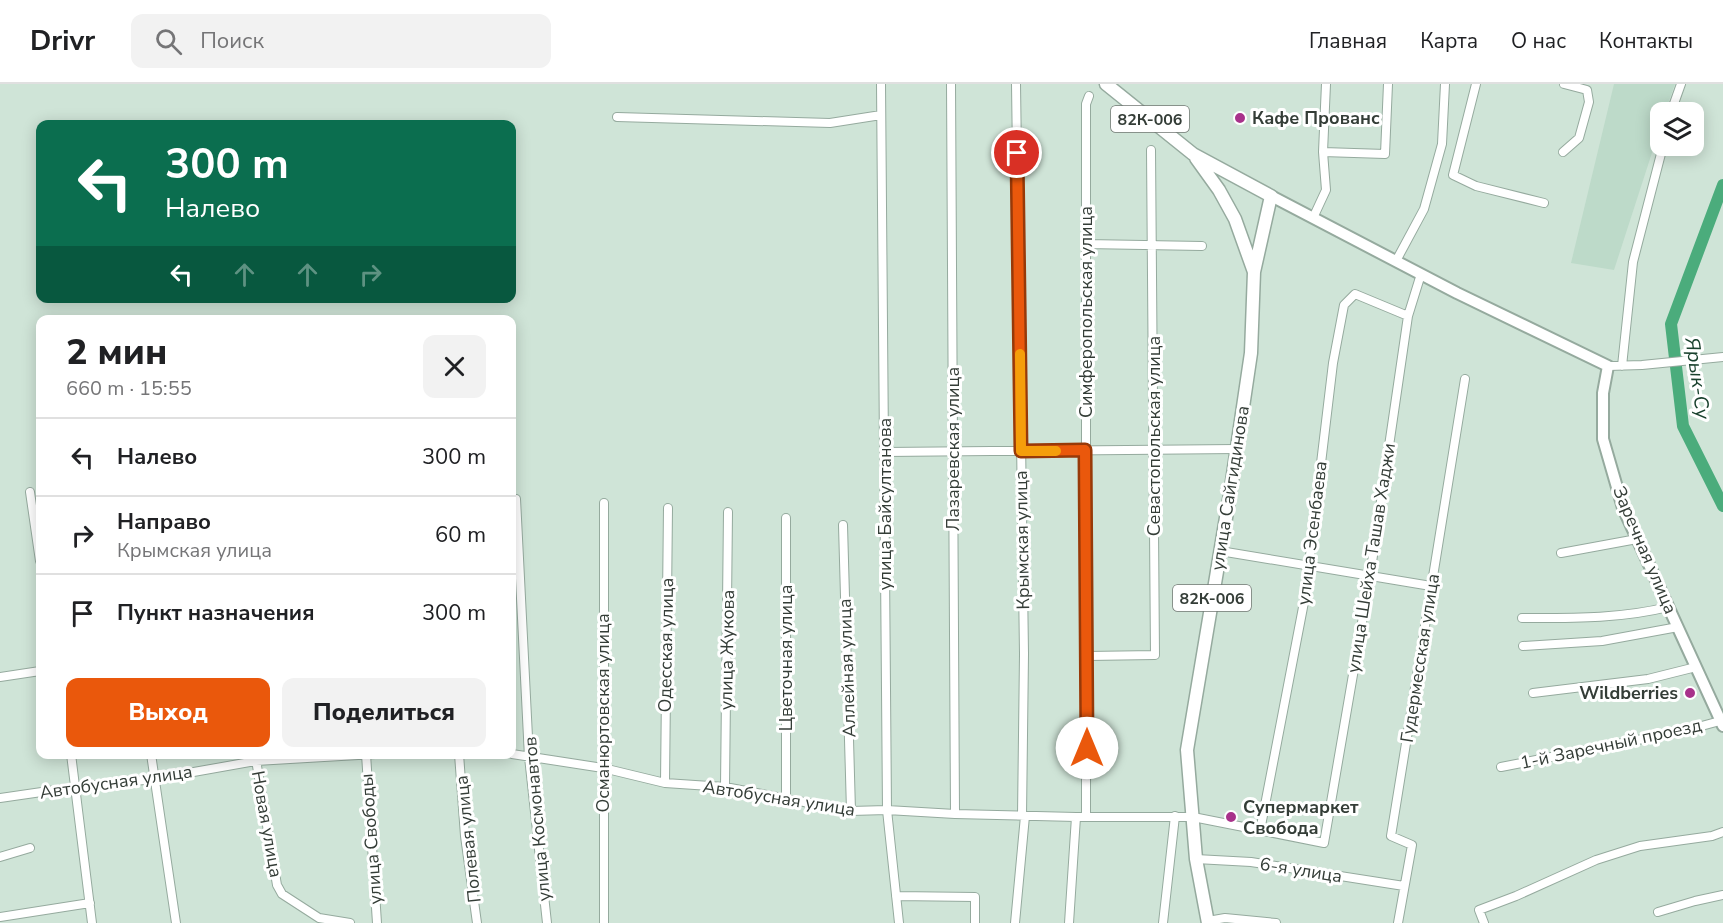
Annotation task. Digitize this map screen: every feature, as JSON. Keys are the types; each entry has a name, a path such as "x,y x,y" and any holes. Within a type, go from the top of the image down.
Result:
{"main road":[{"name":"82К-006","path":"1106,84 1193,154 1219,190 1235,219 1254,272"},
{"path":"1193,154 1421,274 1608,366"},
{"name":"улица Сайгидинова","path":"1208,922 1196,859 1187,750 1251,353 1254,272 1271,196"},
{"name":"Заречная улица","path":"1608,366 1603,393 1603,439 1623,508 1722,724"}],"street":[{"name":"улица Байсултанова","path":"881,84 888,810 899,923"},
{"name":"Лазаревская улица","path":"951,84 955,814"},
{"name":"Крымская улица","path":"1015,923 1023,816 1024,654 1016,84"},
{"path":"1313,218 1326,190 1323,152 1326,84"},
{"path":"1323,152 1385,154 1388,84"},
{"path":"1396,261 1424,209 1442,144 1445,84"},
{"path":"1476,84 1453,175 1476,186 1544,203"},
{"path":"1563,152 1579,138 1589,102 1587,90 1564,84"},
{"path":"1675,102 1681,84"},
{"name":"Симферопольская улица","path":"1086,816 1088,656 1085,450 1086,104 1089,96"},
{"path":"617,117 830,123 881,114"},
{"name":"Севастопольская улица","path":"1088,656 1155,655 1151,150"},
{"path":"1622,366 1633,262 1660,156"},
{"path":"1086,244 1202,246"},
{"name":"улица Шейха Ташав Хаджи","path":"1323,843 1370,576 1408,316 1421,274"},
{"name":"улица Эсенбаева","path":"1260,831 1310,565 1333,363 1344,304 1355,294 1408,316"},
{"path":"1608,366 1723,357"},
{"name":"Гудермесская улица","path":"1398,923 1412,845 1391,836 1465,379"},
{"path":"885,452 1237,449"},
{"path":"30,492 36,533"},
{"name":"улица Космонавтов","path":"516,499 530,757 547,923"},
{"name":"Османюртовская улица","path":"603,504 604,923"},
{"name":"Одесская улица","path":"665,783 668,508"},
{"name":"улица Жукова","path":"725,787 728,512"},
{"name":"Цветочная улица","path":"786,518 786,798"},
{"name":"Аллейная улица","path":"843,525 851,811"},
{"path":"1561,554 1637,539"},
{"path":"1220,551 1431,586"},
{"path":"1522,618 1584,618 1647,612 1668,607"},
{"path":"1523,646 1602,641 1678,627"},
{"path":"1533,693 1648,679 1696,667"},
{"path":"0,677 36,672"},
{"name":"1-й Заречный проезд","path":"1501,767 1722,724"},
{"name":"Автобусная улица","path":"516,755 603,768 665,783 725,787 851,811 888,810 1076,817 1193,817 1323,843"},
{"path":"72,759 92,923"},
{"path":"152,759 176,923"},
{"name":"Автобусная улица","path":"0,798 154,779 250,759"},
{"name":"Новая улица","path":"255,759 277,885 282,894 319,918 350,923"},
{"name":"улица Свободы","path":"366,759 377,923"},
{"name":"Полевая улица","path":"459,759 465,836 477,923"},
{"path":"1163,923 1175,816"},
{"path":"1069,923 1076,817"},
{"path":"1484,923 1479,910 1596,860 1640,846 1713,836 1723,832"},
{"path":"0,857 30,848"},
{"name":"6-я улица","path":"1196,859 1251,862 1404,886"},
{"path":"1658,912 1723,895"},
{"path":"896,896 975,897 975,923"},
{"path":"0,917 90,903"},
{"path":"311,913 312,923"},
{"path":"1208,922 1225,918 1275,923"}],"shaded area":[{"path":"1614,84 1675,84 1669,102 1650,102 1651,156 1614,270 1571,263"}],"waterway":[{"name":"Ярык-Су","path":"1723,185 1671,324 1683,426 1723,506"}],"slow traffic":[{"path":"1020,354 1021,451 1056,451"}],"place":[{"name":"Кафе Прованс","path":"1240,118"},
{"name":"Wildberries","path":"1690,693"},
{"name":"Супермаркет Свобода","path":"1231,817"}],"route":[{"path":"1017,153 1021,451 1085,450 1087,748"}]}
